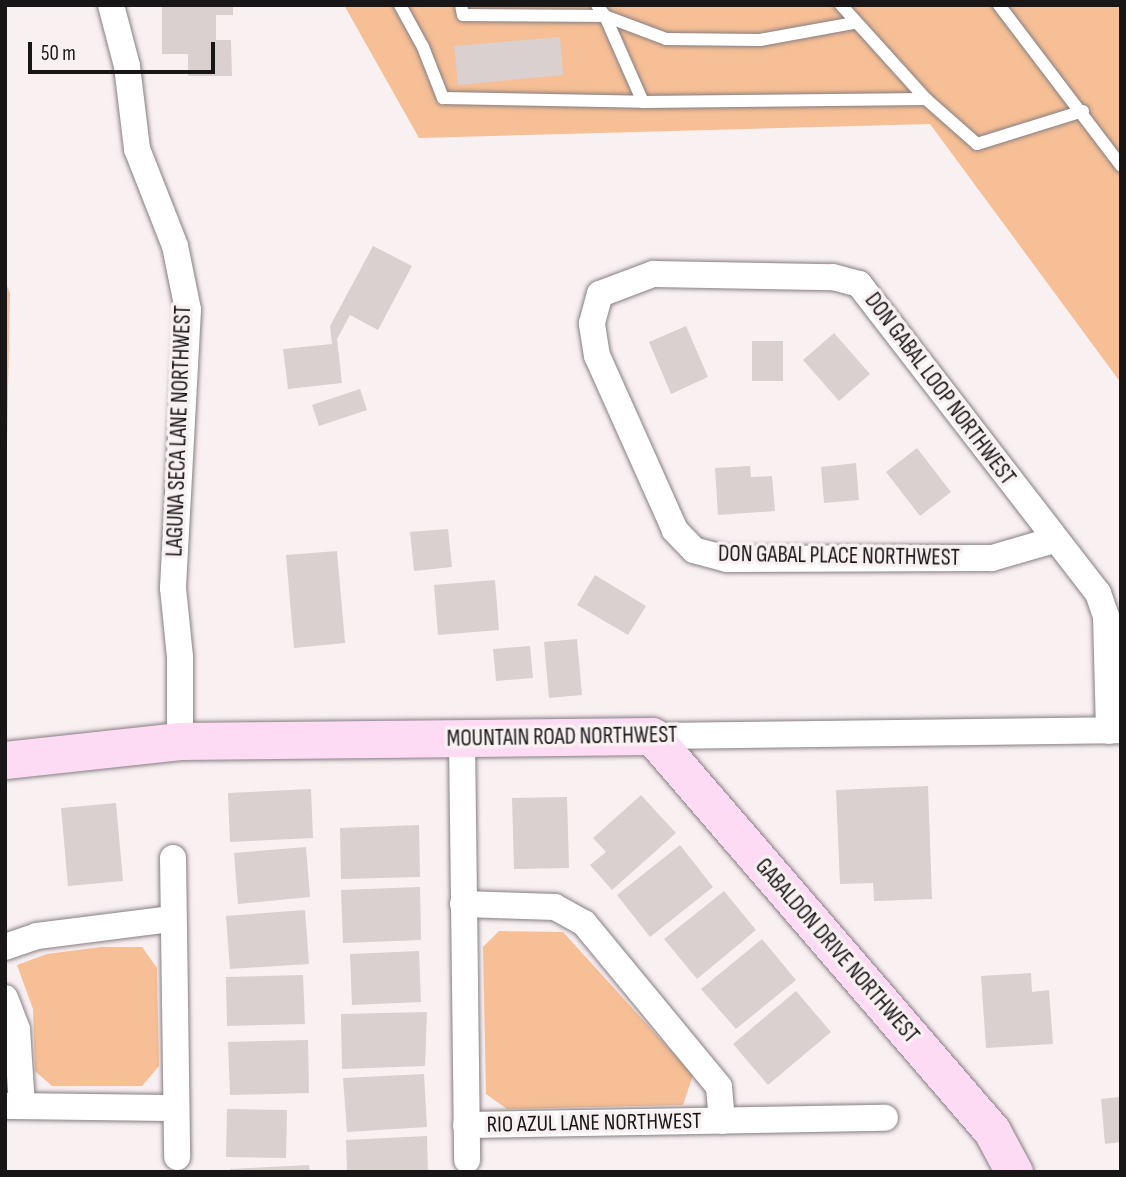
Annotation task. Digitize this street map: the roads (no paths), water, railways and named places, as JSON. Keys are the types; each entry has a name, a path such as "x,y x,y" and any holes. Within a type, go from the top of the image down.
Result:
{"street":[{"name":"LAGUNA SECA LANE NORTHWEST","path":"111,5 127,66 137,149 175,246 188,310 173,588 180,657 180,741"},
{"name":"DON GABAL LOOP NORTHWEST","path":"600,294 624,281 653,274 832,277 859,284 880,306 1054,540 1098,593 1106,616 1115,730"},
{"name":"DON GABAL PLACE NORTHWEST","path":"600,294 592,323 597,356 675,530 694,551 727,559 992,558 1054,540"},
{"name":"MOUNTAIN ROAD NORTHWEST","path":"5,760 180,741 1115,730"},
{"name":"GABALDON DRIVE NORTHWEST","path":"652,736 992,1131 1014,1172"},
{"name":"RIO AZUL LANE NORTHWEST","path":"462,738 467,1160"},
{"path":"173,858 177,1157"},
{"name":"RIO AZUL LANE NORTHWEST","path":"464,904 555,907 584,923 719,1087 722,1121"},
{"path":"5,947 37,936 172,919"},
{"path":"5,998 17,1030 14,1106 176,1108"},
{"name":"RIO AZUL LANE NORTHWEST","path":"466,1125 885,1118"}],"lane":[{"path":"400,5 424,47 443,97 643,102 926,99"},
{"path":"461,5 463,15 605,16 666,39 760,40 854,23"},
{"path":"597,5 605,16 643,102"},
{"path":"841,5 854,23 926,99 977,144 1083,111"},
{"path":"999,5 1083,111 1121,166"}]}
